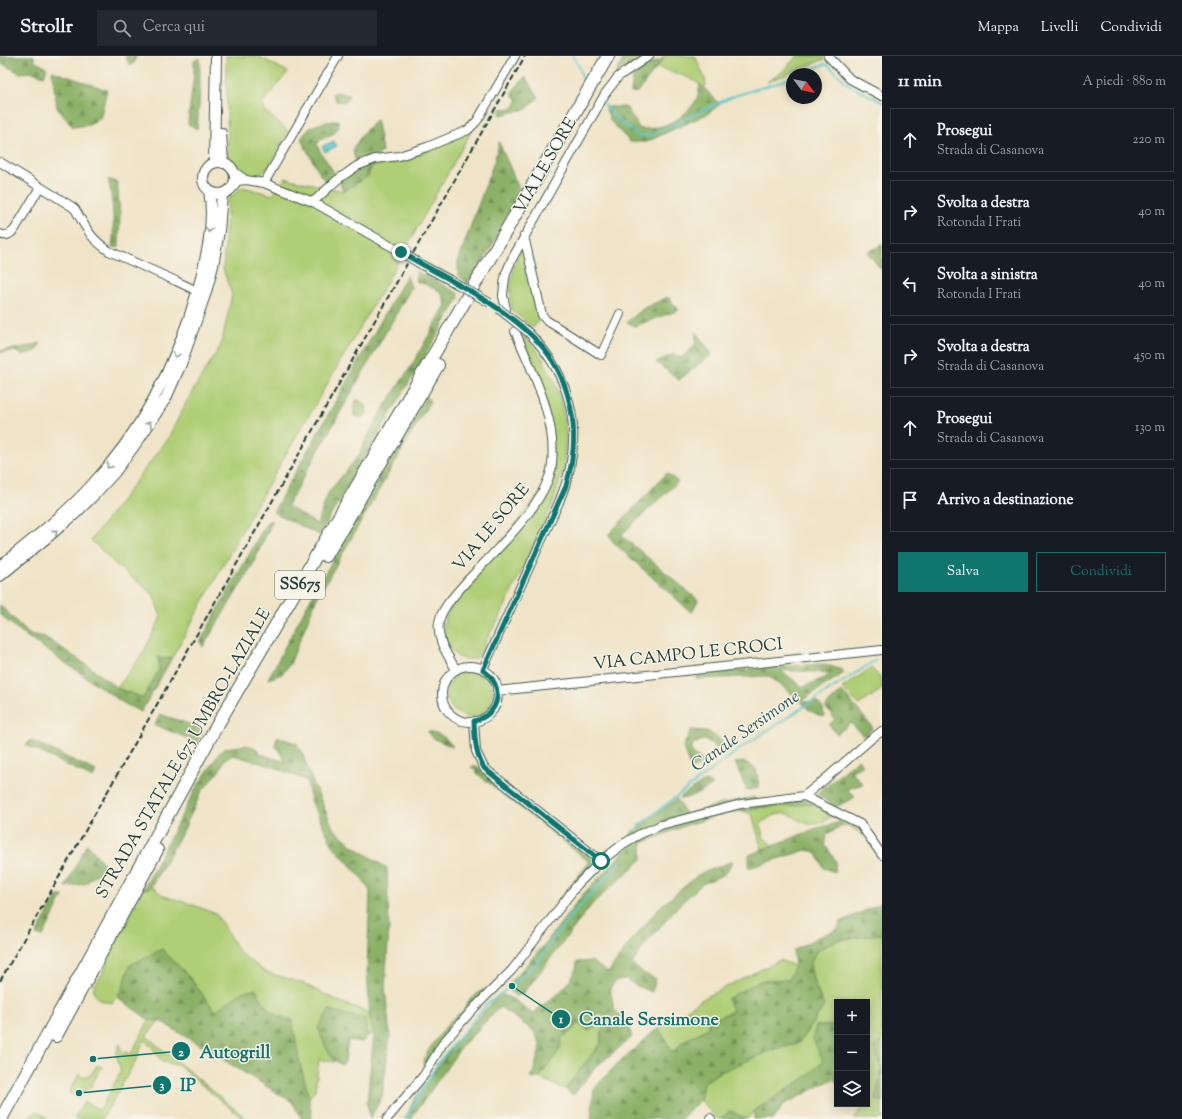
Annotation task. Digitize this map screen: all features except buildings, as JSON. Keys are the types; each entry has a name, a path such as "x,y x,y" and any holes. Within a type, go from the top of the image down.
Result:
{"highway":[{"name":"STRADA STATALE 675 UMBRO-LAZIALE","path":"1,1119 128,885 215,729 608,56"},
{"name":"STRADA STATALE 675 UMBRO-LAZIALE","path":"10,1119 198,775 401,429 616,56"}],"main road":[{"path":"216,56 219,163"},
{"path":"0,566 38,535 88,489 109,466 133,434 158,394 174,359 190,315 205,263 212,203 209,191 203,178 206,169 219,163 230,167 233,171 235,179 232,187 222,194 209,191"},
{"path":"0,576 75,514 93,496 119,466 140,438 166,398 181,364 206,292 213,266 219,231 222,194"}],"street":[{"path":"264,183 338,56"},
{"path":"313,202 337,180 357,166 375,159 399,156 468,130 477,121 514,56"},
{"name":"VIA LE SORE","path":"502,309 506,272 524,236 605,94 618,77 649,56"},
{"path":"828,56 850,79 882,96"},
{"path":"0,162 75,209 91,237 99,244 110,251 197,291"},
{"path":"233,171 246,180"},
{"path":"232,187 238,181 246,180 264,183 313,202 490,304 502,309 540,344 552,360 560,375 568,395 572,418 572,458 566,486 483,670"},
{"path":"0,234 11,234 40,187"},
{"path":"524,236 542,315 551,324 601,356 620,314"},
{"name":"VIA LE SORE","path":"456,670 441,641 440,622 443,612 452,599 516,528 536,502 547,482 552,464 552,440 544,402 515,331"},
{"name":"VIA CAMPO LE CROCI","path":"497,691 882,650"},
{"path":"469,666 483,670 493,678 497,691 496,701 492,711 484,718 474,721 456,718 450,714 444,703 442,697 444,684 456,670 469,666"},
{"path":"474,721 476,751 484,768 601,861"},
{"path":"387,1119 424,1075 443,1043 475,1007 512,970 577,886 601,861 623,844 660,825 741,804 804,796 882,731"},
{"path":"804,796 860,824 882,856"}],"green space":[{"path":"0,56 34,56 34,61 47,68 44,76 32,72 20,73 0,63"},
{"path":"136,56 134,63 130,65 125,57"},
{"path":"226,56 258,56 288,72 263,102 263,109 288,131 268,167 257,176 251,177 245,175 236,167 228,155"},
{"path":"625,56 646,56 616,75 618,69"},
{"path":"662,56 695,56 705,79 706,85 704,88 687,77 656,67 663,59"},
{"path":"797,56 823,56 825,59 802,68 786,68 786,74 767,82 781,73"},
{"path":"200,58 200,92 197,129 188,124 194,77 194,61"},
{"path":"663,59 638,92 631,93 633,76 646,66"},
{"path":"52,71 107,90 100,119 89,125 73,127 57,108"},
{"path":"525,77 539,97 527,109 500,115 501,109 513,108 518,99 513,96 513,91"},
{"path":"700,84 720,104 707,114 646,142 630,142 611,122 605,107 626,107 640,129 648,129 671,123 690,109 697,98"},
{"path":"337,92 349,95 346,102 336,101 332,94"},
{"path":"376,119 382,152 374,159 368,176 344,191 341,186 340,174 355,162 353,148"},
{"path":"338,120 339,127 331,136 321,139 317,145 335,174 326,182 321,176 301,139 308,129 321,123"},
{"path":"471,132 392,273 254,509 172,658 163,659 158,657 159,670 143,698 117,688 143,653 161,617 153,594 116,565 91,540 167,440 189,397 221,345 232,295 223,269 228,199 243,187 273,195 285,178 344,191 368,176 372,166 400,161 428,151"},
{"path":"499,142 522,195 484,259 467,284 458,275 458,261 495,159"},
{"path":"108,179 117,182 120,214 119,247 112,248 113,214"},
{"path":"882,245 882,270 867,252"},
{"path":"521,248 525,252 532,295 539,320 533,328 512,311 510,295 512,279 515,263"},
{"path":"416,271 458,293 459,298 319,535 273,512 407,275 411,288 287,506 317,524 328,493 356,459 378,417 413,363 446,305 441,292 425,284 417,282"},
{"path":"668,297 679,310 635,326 627,322 644,308"},
{"path":"696,332 712,354 679,380 656,362 674,354 681,358 695,346"},
{"path":"522,336 526,338 540,354 555,382 562,407 566,431 564,467 553,503 500,617 476,658 466,660 458,657 448,646 444,622 450,609 459,595 552,478 545,398 533,361"},
{"path":"41,343 36,351 22,355 15,351 0,352 0,351"},
{"path":"426,396 430,401 316,600 290,664 282,674 268,679 306,607"},
{"path":"357,399 366,405 367,414 361,418 354,416 354,405"},
{"path":"667,473 678,482 621,535 698,600 692,613 614,543 608,535"},
{"path":"273,520 252,566 203,647 200,642 267,522"},
{"path":"0,605 29,634 45,637 87,665 117,688 143,698 159,670 158,657 163,659 172,658 141,712 125,704 26,636 0,615"},
{"path":"824,664 842,670 844,673 801,701 769,676 696,679 698,675 769,667","holes":["780,670 817,672 831,675 803,687"]},
{"path":"871,668 882,679 882,689 859,705 842,688"},
{"path":"470,671 483,675 489,681 493,694 489,707 483,713 470,717 457,713 451,707 447,694 451,681 457,675"},
{"path":"842,691 873,728 863,736 851,723 837,734 829,725 835,719 825,707"},
{"path":"816,701 823,708 824,717 817,715 802,702"},
{"path":"160,714 203,729 197,742 155,725"},
{"path":"691,730 707,731 727,744 720,750 705,739 693,744 691,751 704,762 691,770 683,747"},
{"path":"428,731 442,736 448,740 453,747 435,739"},
{"path":"277,737 296,743 302,752 309,773 333,828 352,845 387,868 389,929 385,987 390,1036 382,1097 370,1119 367,1102 374,1034 370,1020 367,970 370,891 361,877 333,846 311,801 307,781 274,767 233,755 224,760 220,770 202,791 182,833 150,888 143,889 195,790 220,752 226,748 246,745 256,748 261,754 286,762 275,745"},
{"path":"30,740 96,771 93,778 26,745"},
{"path":"858,759 863,766 851,771 863,784 847,789 855,797 836,807 817,794"},
{"path":"745,762 756,769 759,787 747,791 735,763"},
{"path":"475,766 486,773 592,857 592,866 564,899 553,909 588,864 587,860 480,776 471,767"},
{"path":"705,781 713,785 697,794 680,799 682,796"},
{"path":"754,797 762,804 804,799 813,804 759,807 728,813 687,825 642,843 642,859 593,903 523,994 515,996 506,987 545,944 584,893 620,856 632,832 677,799 685,813 661,820 674,818 724,803"},
{"path":"814,804 851,823 864,836 848,825 842,826 841,822 834,815 820,822 809,824 791,815 778,814 770,817 760,825 764,838 773,845 762,850 752,814 742,811 769,807"},
{"path":"841,822 842,826 827,834 825,845 836,861 835,872 824,868 816,852 806,850 749,868 749,855 817,828"},
{"path":"87,844 106,866 85,884 65,887"},
{"path":"733,861 725,874 702,884 678,906 643,947 632,964 645,974 656,979 652,992 637,986 626,979 617,980 610,988 614,1009 628,1024 632,1037 597,1066 573,1095 565,1089 601,1043 601,1033 604,1028 602,1023 608,1015 599,1012 591,1019 595,1028 589,1031 577,1023 573,1030 561,1038 560,1049 539,1078 531,1079 541,1046 534,1031 500,1007 462,1046 412,1119 405,1119 414,1099 457,1041 500,994 513,999 533,1013 567,985 572,978 577,962 591,961 608,973 631,941 660,907 698,875"},
{"path":"151,886 164,896 191,904 216,914 240,953 265,972 302,983 338,1001 370,1013 370,1020 374,1034 367,1036 365,1019 329,1053 335,1062 319,1060 315,1090 309,1098 299,1060 292,1020 273,1013 266,1007 256,990 215,1011 190,978 130,965 122,990 112,1003 100,1000 94,993 94,986 103,973 111,953 143,889"},
{"path":"57,896 63,896 43,936 36,935"},
{"path":"882,903 882,934 837,940 816,951 810,965 813,980 824,1006 798,1044 774,1049 718,1073 703,1083 700,1100 681,1119 591,1119 594,1089 616,1065 658,1028 673,1052 684,1041 708,1028 708,1022 733,1011 727,999 760,981 789,979 795,966 793,951 816,938 838,929 840,922"},
{"path":"879,933 882,934 882,1040 874,1048 881,1068 876,1100 882,1101 882,1119 853,1119 863,1107 870,1107 870,999 834,999 834,1026 816,1026 813,1039 824,1060 809,1075 754,1111 747,1119 730,1111 720,1119 717,1119 700,1100 703,1083 718,1073 774,1049 798,1044 824,1006 813,980 810,964 816,951 837,940"},
{"path":"162,949 190,978 215,1011 242,992 256,989 263,1002 273,1013 292,1020 299,1060 309,1098 312,1119 302,1119 292,1102 160,1021 149,1020 117,997 122,990 130,965"},
{"path":"780,960 795,966 789,979 760,981 727,999 733,1011 708,1022 709,1028 684,1041 673,1052 658,1028 706,997"},
{"path":"484,989 480,998 426,1064 423,1065 427,1052 450,1021 463,1011 469,1000"},
{"path":"329,1010 365,1019 367,1036 362,1042 348,1040 345,1062 342,1065 330,1054 318,1028"},
{"path":"599,1012 609,1016 601,1034 601,1043 565,1089 539,1078 560,1049 561,1038 573,1030 577,1023 591,1019"},
{"path":"149,1020 159,1021 146,1036 247,1119 243,1119 179,1066 162,1062 152,1047 144,1040 135,1062 102,1119 74,1119 84,1102 100,1110 121,1071 117,1054 118,1047 120,1044 122,1053 127,1052 131,1054"},
{"path":"816,1026 834,1026 834,1079 783,1105 774,1119 754,1119 754,1111 809,1075 823,1061 813,1039"},
{"path":"882,1040 882,1101 876,1100 881,1069 874,1048"},
{"path":"97,1065 102,1067 91,1086 81,1093 79,1098 69,1093 79,1074 84,1078 85,1076 91,1075"},
{"path":"37,1111 44,1115 47,1119 26,1119"},
{"path":"730,1111 746,1119 720,1119"}],"water":[{"path":"334,141 337,146 325,152 322,146"}],"waterway":[{"path":"573,56 579,67 585,86"},
{"path":"815,68 825,64 829,66 849,85 882,102"},
{"path":"604,104 617,119 639,136 648,136 675,125 734,96 786,80"},
{"name":"Canale Sersimone","path":"636,831 639,825 745,745 876,660"},
{"name":"Canale Sersimone","path":"405,1119 438,1063 487,1004 512,986 537,963 556,935 577,909 622,860"}],"railway":[{"path":"0,981 525,56"}],"place":[{"name":"Canale Sersimone","path":"512,986"},
{"name":"Autogrill","path":"93,1059"},
{"name":"IP","path":"79,1093"}],"route":[{"path":"401,252 490,304 528,332 540,344 552,360 568,395 572,418 573,449 566,486 483,670 493,678 496,684 497,696 492,711 484,718 474,721 475,737 476,751 484,768 601,861"}]}
